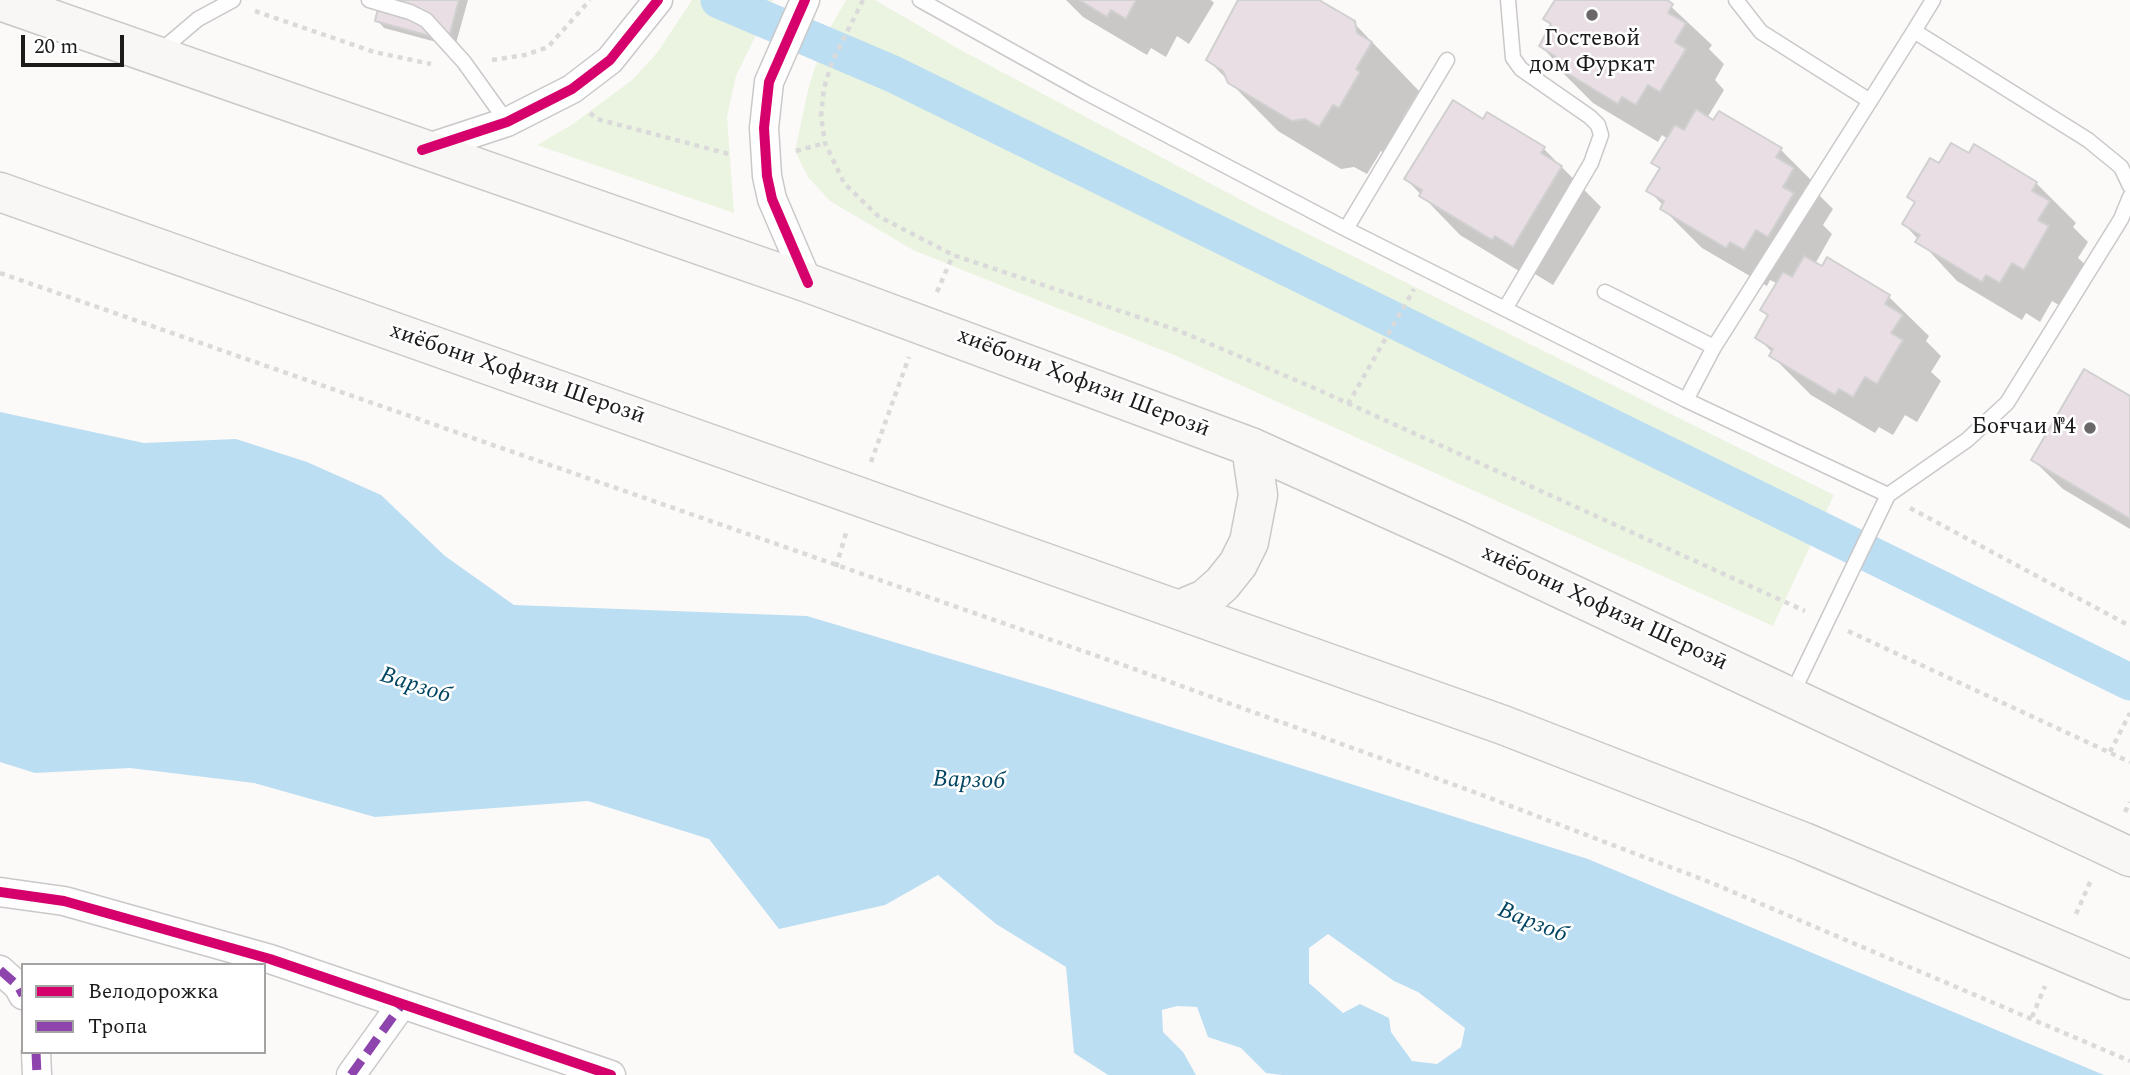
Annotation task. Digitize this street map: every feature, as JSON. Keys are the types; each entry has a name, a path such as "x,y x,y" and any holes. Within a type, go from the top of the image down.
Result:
{"main road":[{"name":"хиёбони Ҳофизи Шерозӣ","path":"0,1 808,283 1251,447 1457,540 2130,857"},
{"name":"хиёбони Ҳофизи Шерозӣ","path":"0,192 1420,694 1816,847 2130,980"},
{"path":"1179,610 1205,598 1222,584 1238,564 1249,542 1258,495 1251,447"}],"street":[{"path":"422,150 507,122 592,76 631,38 659,0"},
{"path":"805,0 769,82 764,128 767,176 772,199 808,283"},
{"path":"0,892 64,901 270,958 611,1075"},
{"path":"0,970 21,991"},
{"path":"351,1075 402,1004"},
{"path":"36,1054 37,1075"}],"lane":[{"path":"155,55 198,19 233,0"},
{"path":"369,0 410,12 426,20 464,62 507,122"},
{"path":"920,0 1099,99 1346,229 1686,400 1888,495"},
{"path":"1505,309 1591,163 1601,135 1598,125 1590,117 1521,69 1513,58 1508,0"},
{"path":"1736,0 1761,32 1870,101"},
{"path":"1686,400 1714,347 1933,0"},
{"path":"1914,31 2097,147 2121,166 2130,186"},
{"path":"1346,229 1447,60"},
{"path":"1790,697 1888,495 1967,440 2007,403 2121,219 2130,197"},
{"path":"1605,292 1714,347"}],"path":[{"path":"863,0 832,62 824,88 821,116 825,143 844,183 878,216 953,255 1177,330 1348,404 2130,762"},
{"path":"588,112 597,119 729,155"},
{"path":"795,151 825,143"},
{"path":"936,293 953,255"},
{"path":"1348,404 1426,269"},
{"path":"0,274 1126,666 1474,792 1712,883 2130,1061"},
{"path":"871,462 909,357"},
{"path":"1888,495 2130,626"},
{"path":"836,567 846,533"},
{"path":"2110,752 2130,713"},
{"path":"2125,812 2130,802"},
{"path":"2076,914 2092,878"},
{"path":"2032,1017 2045,986"}],"green space":[{"path":"692,0 773,0 736,76 727,117 734,213 537,145 573,124 632,80 657,53"},
{"path":"846,0 875,0 959,49 1260,210 1834,495 1773,626 1174,355 913,250 830,201 808,177 795,151 809,86 825,37"}],"water":[{"name":"Варзоб","path":"0,412 144,443 236,439 307,462 381,495 445,556 514,605 807,616 1054,690 1588,859 2104,1075 1282,1075 1266,1073 1241,1048 1208,1037 1197,1007 1177,1006 1162,1010 1163,1032 1183,1052 1196,1075 1108,1075 1074,1053 1066,967 996,924 938,875 885,905 779,929 709,839 588,801 375,817 254,783 130,768 35,773 0,762","holes":["1328,934 1394,981 1418,992 1465,1028 1461,1047 1437,1064 1412,1061 1391,1032 1389,1018 1360,1004 1343,1013 1309,983 1309,948"]}],"building":[{"path":"380,0 459,0 448,41 375,21"},
{"path":"1079,0 1136,0 1126,19 1111,10 1107,17"},
{"path":"1238,0 1319,0 1355,21 1357,33 1372,42 1356,69 1360,72 1339,108 1333,105 1319,127 1305,119 1292,121 1228,83 1223,71 1206,60"},
{"path":"1555,0 1667,0 1673,4 1668,13 1686,23 1675,42 1686,49 1660,92 1648,85 1636,105 1622,97 1618,104 1552,64 1556,57 1539,46 1551,24 1543,19"},
{"path":"1453,100 1483,119 1487,112 1545,147 1541,153 1562,166 1513,247 1495,236 1492,240 1419,196 1422,190 1404,179"},
{"path":"1696,109 1713,120 1719,111 1782,148 1776,157 1794,168 1783,187 1794,193 1768,237 1756,230 1744,250 1730,242 1726,248 1660,209 1664,201 1646,191 1660,168 1651,163 1675,125 1684,130"},
{"path":"1951,143 1969,153 1974,144 2037,182 2032,191 2050,201 2038,220 2049,226 2024,270 2012,263 2000,283 1986,275 1982,282 1915,242 1920,235 1902,224 1915,202 1907,197 1930,158 1939,163"},
{"path":"1804,256 1822,266 1827,257 1890,295 1885,304 1903,315 1891,333 1903,340 1877,384 1865,377 1853,397 1839,389 1835,395 1769,356 1773,349 1755,338 1768,315 1760,310 1783,272 1792,277"},
{"name":"Боғчаи №4","path":"2084,369 2130,396 2130,519 2031,460"}],"waterway":[{"path":"719,0 893,74 2130,682"}],"marked path":[{"path":"0,970 21,991"},
{"path":"351,1075 402,1004"},
{"path":"36,1054 37,1075"}],"cycle path":[{"path":"422,150 507,122 572,89 610,60 658,0"},
{"path":"805,0 769,82 764,128 767,176 772,199 808,283"},
{"path":"0,892 64,901 270,959 611,1075"}],"place":[{"name":"Гостевой дом Фуркат","path":"1592,15"},
{"name":"Боғчаи №4","path":"2090,428"}]}
